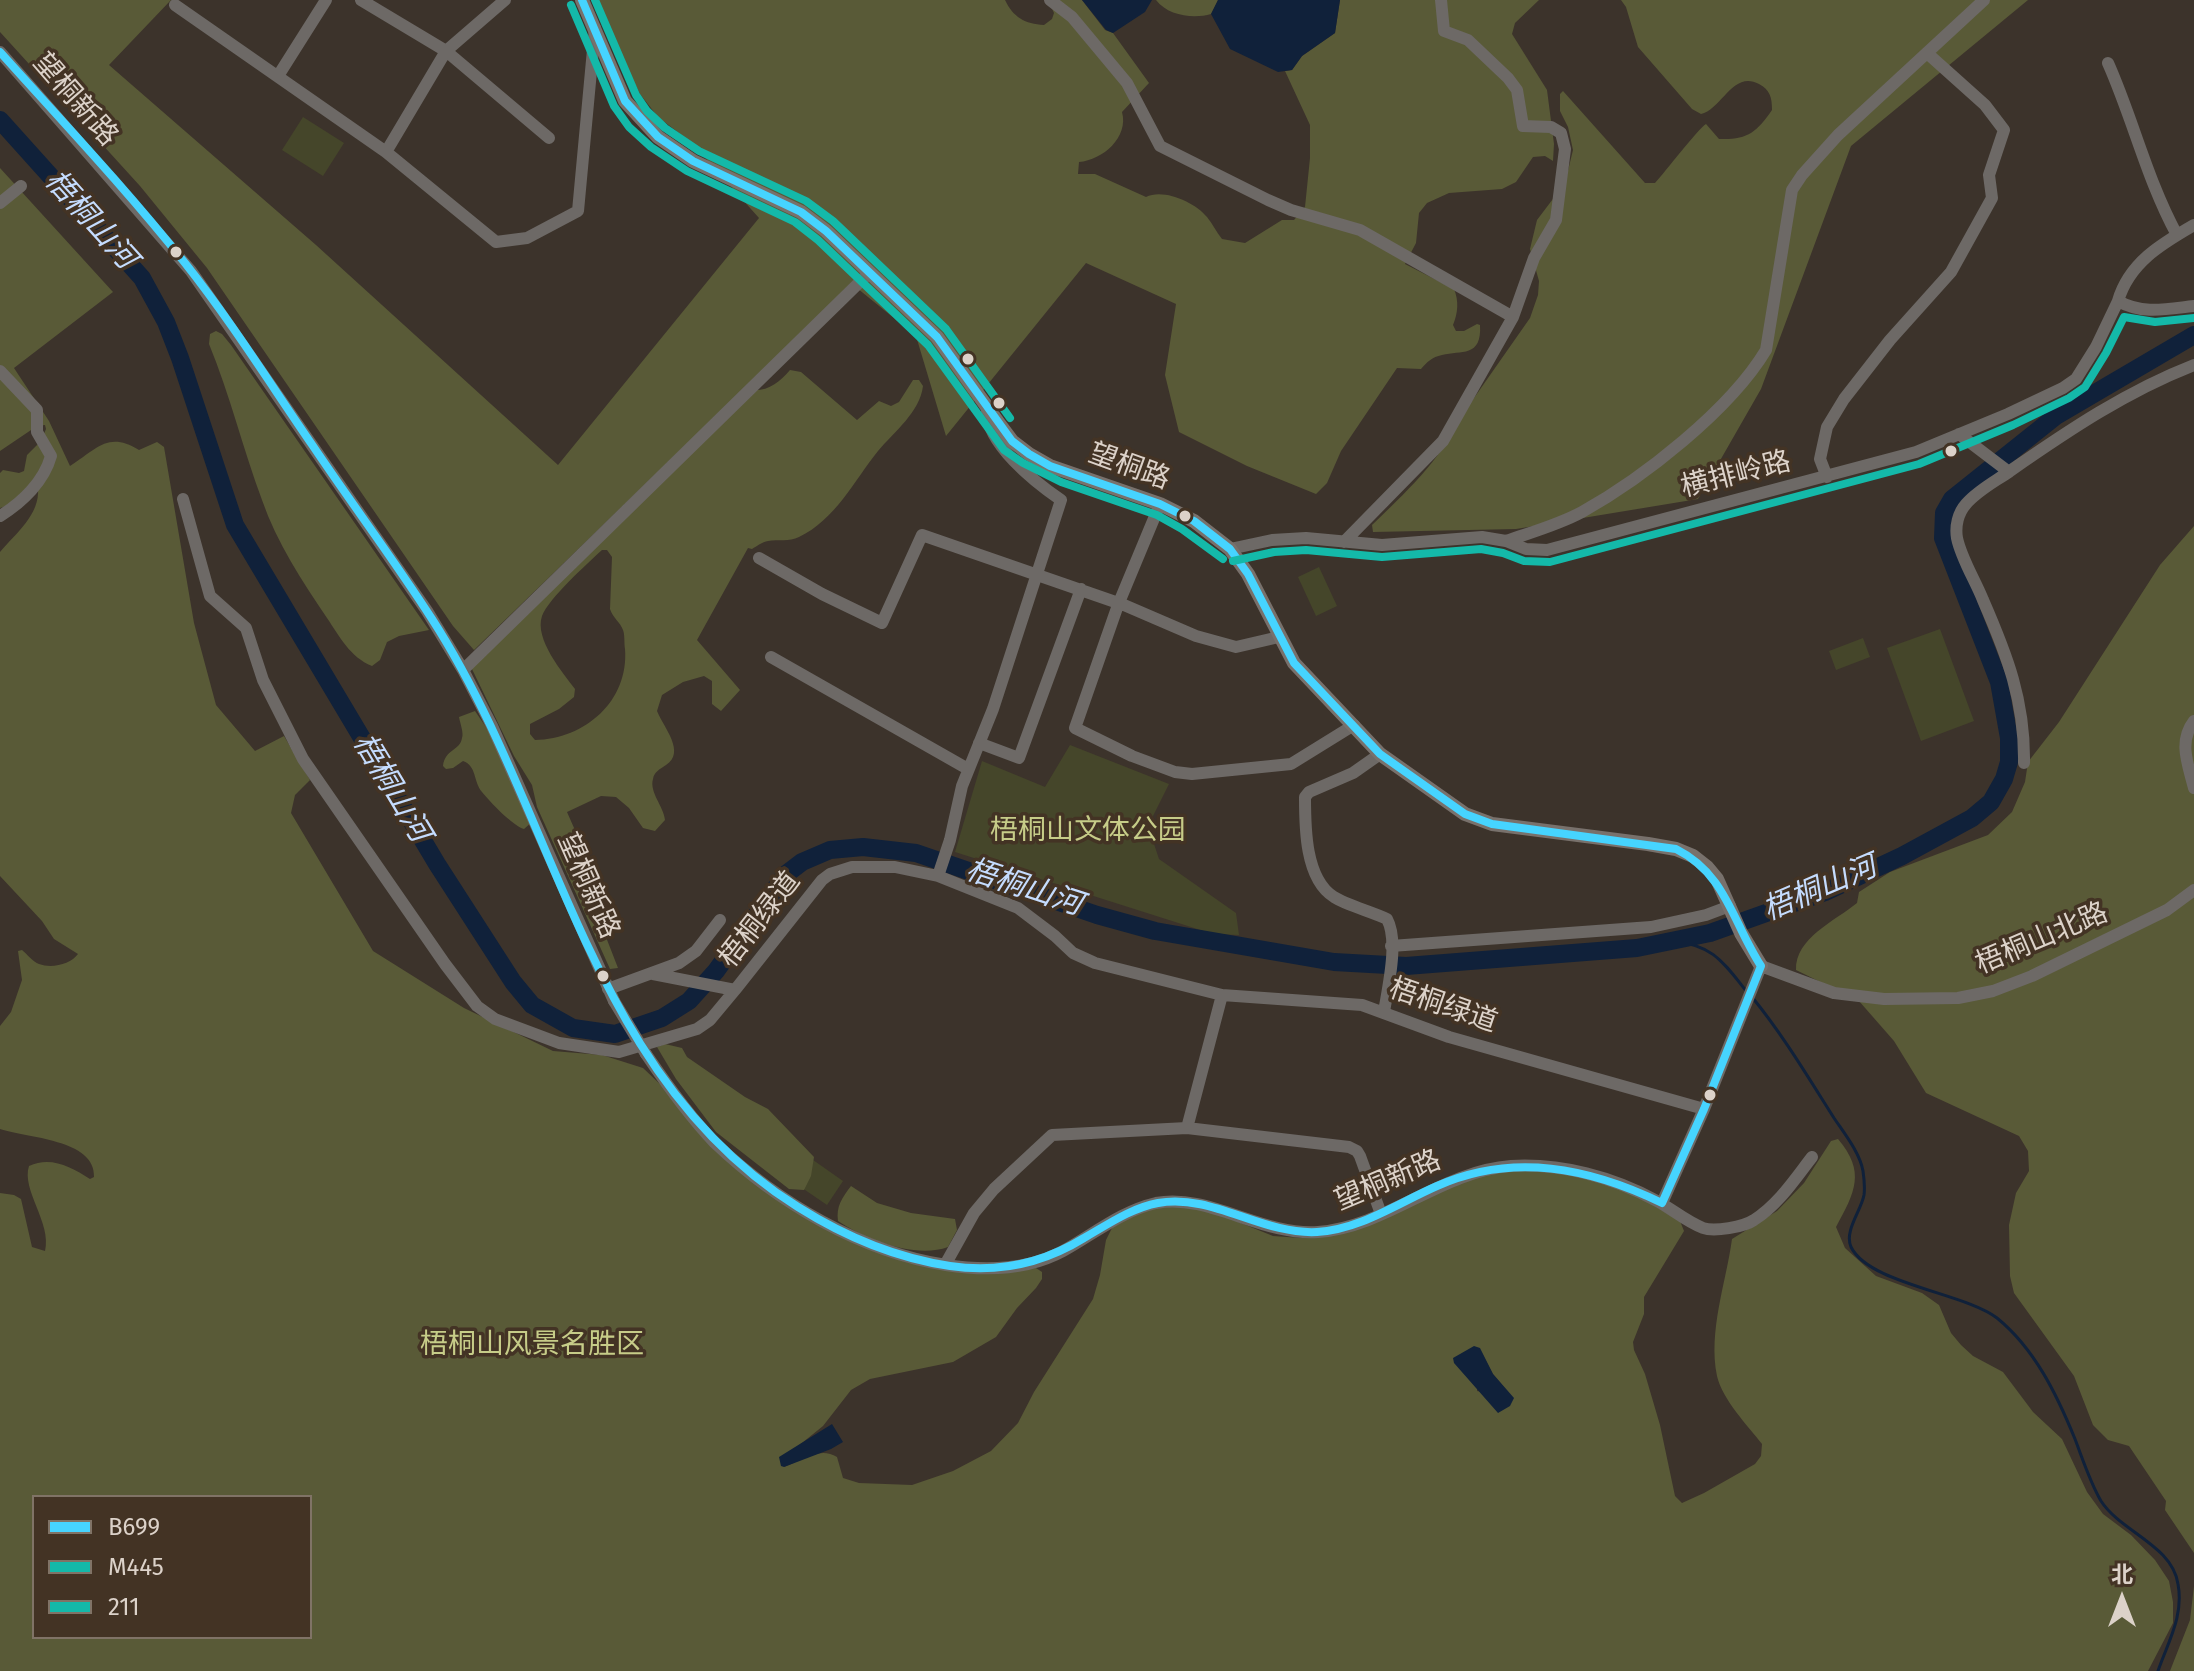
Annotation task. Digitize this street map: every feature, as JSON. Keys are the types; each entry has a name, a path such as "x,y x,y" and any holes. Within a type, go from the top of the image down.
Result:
{"main road":[{"name":"望桐路","path":"582,0 625,101 658,137 693,161 801,212 826,231 937,337 1012,441 1029,454 1050,466 1160,504 1194,521 1230,549 1248,574 1294,663 1380,754 1465,814 1492,824 1648,844 1693,856 1717,879 1758,972"}],"street":[{"path":"278,76 326,0"},
{"path":"361,0 446,51 549,138"},
{"path":"386,152 446,51 505,0"},
{"path":"1050,0 1072,17 1127,83 1160,146 1268,200 1360,230 1513,317"},
{"path":"1344,542 1443,441 1513,317 1534,258 1556,220 1565,149 1561,133 1551,127 1523,126 1517,90 1468,40 1444,31 1441,0"},
{"path":"1506,541 1552,526 1581,512 1634,478 1688,436 1752,373 1766,350 1792,190 1838,135 1984,0"},
{"path":"175,5 386,152 496,242 527,238 557,225 578,211 595,27"},
{"name":"望桐新路","path":"0,52 191,271 427,611 492,726 611,995 646,1054 674,1094 716,1143 785,1198 831,1226 871,1244 945,1265 1014,1267 1061,1252 1118,1217 1155,1204 1189,1202 1273,1229 1333,1230 1381,1214 1460,1177 1508,1166 1539,1165 1579,1172 1639,1191 1705,1229 1752,1222 1776,1202 1812,1157"},
{"path":"1827,477 1820,459 1827,427 1844,399 1890,340 1951,272 1992,198 1989,175 2004,130 1985,105 1927,53"},
{"path":"2108,63 2127,105 2163,210 2177,235"},
{"path":"0,203 21,186"},
{"name":"横排岭路","path":"1230,549 1295,538 1406,545 1482,537 1506,541 1526,549 1547,550 1916,452 2063,388 2076,379 2096,347 2123,283 2158,246 2194,225"},
{"path":"463,670 868,274"},
{"path":"2118,301 2130,308 2148,311 2194,306"},
{"path":"2024,763 2022,711 2016,684 1957,540 1961,511 1967,502 2057,438 2152,381 2194,365"},
{"path":"0,371 37,410 37,432 51,456 47,473 0,516"},
{"path":"938,873 950,840 962,786 993,709 1061,500 1033,481 999,442 986,420 987,409"},
{"path":"1959,434 2009,472"},
{"name":"梧桐绿道","path":"183,499 210,596 246,628 263,680 303,759 445,964 477,1006 495,1019 559,1043 619,1052 697,1029 710,1020 729,989 822,880 852,867 895,867 938,873 1018,908 1073,953 1095,963 1222,995 1362,1005 1449,1037 1704,1109"},
{"path":"1160,504 1118,603 1075,728 1132,756 1175,772 1192,774 1291,764 1354,725"},
{"path":"759,558 882,623 922,535 1081,589 1196,636 1236,647 1279,637"},
{"path":"979,743 1019,758 1081,589"},
{"path":"771,657 968,769"},
{"path":"2194,721 2186,734 2184,749 2194,788"},
{"path":"1380,754 1353,773 1309,792 1305,797 1305,836 1322,885 1334,897 1387,919 1392,927 1384,1012"},
{"name":"梧桐山北路","path":"1758,972 1834,993 1884,999 1958,998 1993,991 2032,976 2167,910 2194,890"},
{"path":"1391,950 1651,927 1706,915 1730,906"},
{"path":"611,995 679,963 696,951 720,920"},
{"path":"1662,1203 1704,1109 1758,972"},
{"path":"659,975 729,989"},
{"path":"1187,1128 1222,995"},
{"path":"945,1265 974,1213 994,1189 1052,1135 1187,1128 1349,1147 1360,1156 1381,1214"}],"green space":[{"path":"0,0 171,0 109,65 316,245 558,465 759,218 691,142 658,117 640,94 594,0 1005,0 1020,18 1044,25 1054,13 1048,0 1082,0 1105,30 1113,33 1149,83 1122,112 1122,130 1112,146 1097,157 1079,162 1078,174 1095,174 1146,197 1161,194 1178,198 1202,211 1222,239 1245,243 1282,220 1294,220 1305,207 1310,125 1285,71 1292,70 1302,56 1335,33 1340,0 1539,0 1515,23 1512,34 1547,90 1554,144 1553,161 1545,156 1533,157 1516,182 1502,189 1449,193 1427,203 1419,213 1416,243 1405,264 1454,289 1457,307 1453,325 1456,331 1464,331 1480,325 1478,343 1469,350 1435,357 1421,369 1397,368 1341,451 1327,483 1316,494 1247,466 1179,432 1165,375 1176,304 1086,263 946,436 916,336 852,284 474,650 453,626 207,268 140,186 0,32"},
{"path":"1156,0 1218,0 1211,14 1197,16 1174,13"},
{"path":"1621,0 2028,0 1851,146 1761,389 1698,499 1516,529 1373,532 1372,525 1421,476 1443,448 1460,418 1530,318 1539,281 1530,249 1537,220 1565,183 1573,150 1568,127 1560,111 1560,94 1563,91 1645,183 1655,183 1706,124 1719,139 1737,138 1756,130 1772,110 1768,91 1750,81 1735,86 1708,111 1701,114 1692,109 1638,47"},
{"path":"303,117 344,143 323,176 282,150"},
{"name":"梧桐山风景名胜区","path":"0,168 113,292 14,368 49,421 70,466 111,442 139,450 157,442 164,447 194,623 216,705 255,751 284,736 310,780 295,795 291,813 373,951 464,1008 553,1051 602,1055 643,1068 729,1163 849,1241 951,1270 1036,1268 1042,1272 1042,1279 1036,1288 996,1337 953,1362 870,1379 851,1390 823,1426 797,1447 784,1467 811,1455 824,1453 837,1457 843,1478 859,1483 912,1485 953,1471 991,1451 1018,1423 1093,1299 1106,1240 1115,1222 1140,1208 1189,1202 1273,1236 1301,1238 1333,1232 1493,1171 1560,1171 1633,1193 1680,1221 1684,1231 1644,1297 1644,1314 1633,1342 1660,1425 1675,1496 1682,1503 1755,1464 1761,1456 1762,1444 1730,1403 1717,1376 1716,1324 1732,1239 1777,1211 1804,1183 1831,1141 1838,1139 1847,1151 1855,1172 1852,1192 1836,1227 1845,1248 1876,1276 1922,1293 1939,1305 1951,1333 1961,1345 1973,1356 2003,1372 2033,1412 2062,1439 2087,1492 2103,1514 2131,1535 2155,1560 2169,1581 2173,1623 2148,1671 0,1671 0,1193 21,1199 32,1247 45,1251 44,1229 29,1185 29,1166 53,1163 90,1179 94,1177 92,1164 72,1147 0,1129 0,1026 11,1012 22,980 18,951 22,950 37,963 50,966 66,963 78,954 54,939 42,921 0,876 0,552 31,515 38,498 38,488 0,508 0,473 3,470 24,471 27,455 41,441 46,429 45,425 37,426 0,451","holes":["1479,1348 1493,1374 1513,1398 1477,1391"]},
{"path":"216,331 231,345 429,630 399,636 387,642 380,660 372,666 352,652 341,639 299,576 268,516 209,344 210,334"},
{"path":"790,370 801,372 857,420 879,401 891,406 899,402 913,380 919,380 923,386 912,413 823,521 795,539 768,541 748,548 697,640 740,690 721,711 712,704 712,681 704,676 683,682 662,695 657,711 674,747 672,760 656,773 652,784 665,820 655,831 643,828 629,808 616,797 601,796 567,812 589,862 585,883 618,968 610,969 537,807 532,785 514,756 471,667 751,390 768,388","holes":["602,550 607,550 612,557 610,609 622,627 624,637 624,668 620,685 600,714 587,724 571,733 535,740 530,734 530,724 559,709 574,697 575,689 546,645 542,635 542,616 569,582"]},
{"path":"2194,526 2194,1553 2165,1510 2166,1501 2129,1446 2108,1440 2093,1425 2074,1376 2014,1293 2010,1276 2009,1225 2016,1193 2029,1171 2028,1151 2019,1136 1926,1093 1894,1041 1859,1001 1796,970 1797,959 1809,939 1857,903 1859,892 1890,872 1988,835 2012,812 2025,782 2028,762 2059,722 2160,565"},
{"path":"1319,567 1337,606 1316,616 1298,577"},
{"path":"1940,629 1974,721 1921,741 1887,648"},
{"path":"1863,638 1870,657 1836,670 1829,651"},
{"path":"475,711 488,730 532,822 524,829 508,819 479,788 467,763 463,761 446,769 443,766 447,756 461,742 463,733 459,717"},
{"name":"梧桐山文体公园","path":"1070,745 1169,784 1148,826 1159,859 1236,913 1239,935 1213,934 955,852 982,761 1045,787"},
{"path":"665,1044 682,1048 687,1057 768,1109 814,1157 811,1176 804,1190 789,1189 716,1132 676,1079 657,1047"},
{"path":"806,1155 843,1181 827,1205 789,1179"},
{"path":"851,1186 877,1203 911,1213 955,1219 957,1230 948,1247 921,1251 892,1246 862,1235 838,1221 840,1202"},
{"path":"2194,1586 2194,1671 2170,1671 2190,1620"}],"water":[{"path":"1082,0 1152,0 1145,12 1113,33 1106,30"},
{"path":"1218,0 1340,0 1335,33 1302,56 1292,70 1278,72 1230,49 1211,14"},
{"path":"1474,1346 1480,1348 1493,1374 1514,1398 1510,1406 1498,1413 1454,1363 1453,1358"},
{"path":"832,1424 843,1442 781,1466 779,1457"}],"waterway":[{"name":"梧桐山河","path":"0,120 142,278 166,322 180,358 235,525 437,864 513,982 532,1005 573,1028 615,1034 662,1018 689,1001 716,971 785,875 802,862 830,850 863,847 916,853 1097,915 1155,931 1334,962 1406,966 1637,948 1710,933 1825,892 1902,856 1972,818 1991,802 2004,779 2009,762 2009,738 1999,682 1943,538 1944,513 1952,499 2056,416 2194,335"},
{"path":"1673,941 1708,951 1724,964 1747,992"},
{"path":"1752,997 1795,1056 1859,1157 1864,1192 1851,1228 1851,1247 1861,1260 1877,1270 1982,1309 2011,1330 2034,1358 2052,1390 2101,1501 2121,1522 2156,1549 2174,1571 2179,1607 2158,1671"}],"transit line":[{"name":"B699","path":"0,52 117,182 202,285 432,619 475,695 584,937 623,1015 670,1087 727,1152 798,1207 852,1236 890,1251 950,1266 985,1268 1019,1264 1052,1254 1129,1213 1158,1203 1178,1201 1198,1204 1277,1227 1317,1232 1364,1221 1437,1186 1494,1169 1523,1167 1579,1173 1662,1203 1704,1109 1761,966 1726,900 1706,872 1693,859 1676,849 1492,824 1465,814 1380,754 1294,663 1248,574 1230,549 1194,521 1160,504 1050,466 1029,454 1012,441 937,337 826,231 801,212 693,161 658,137 625,101 582,0"},
{"name":"211","path":"595,0 636,95 647,111 665,128 699,151 806,201 833,221 946,329 1010,418"},
{"name":"M445","path":"571,5 614,106 629,127 651,147 687,171 795,222 818,240 928,345 1004,450 1061,482 1157,515 1223,559"},
{"name":"M445","path":"1233,561 1274,552 1306,550 1382,557 1481,549 1524,561 1550,562 1919,464 2013,425 2085,387 2124,317 2155,322 2194,318"}]}
